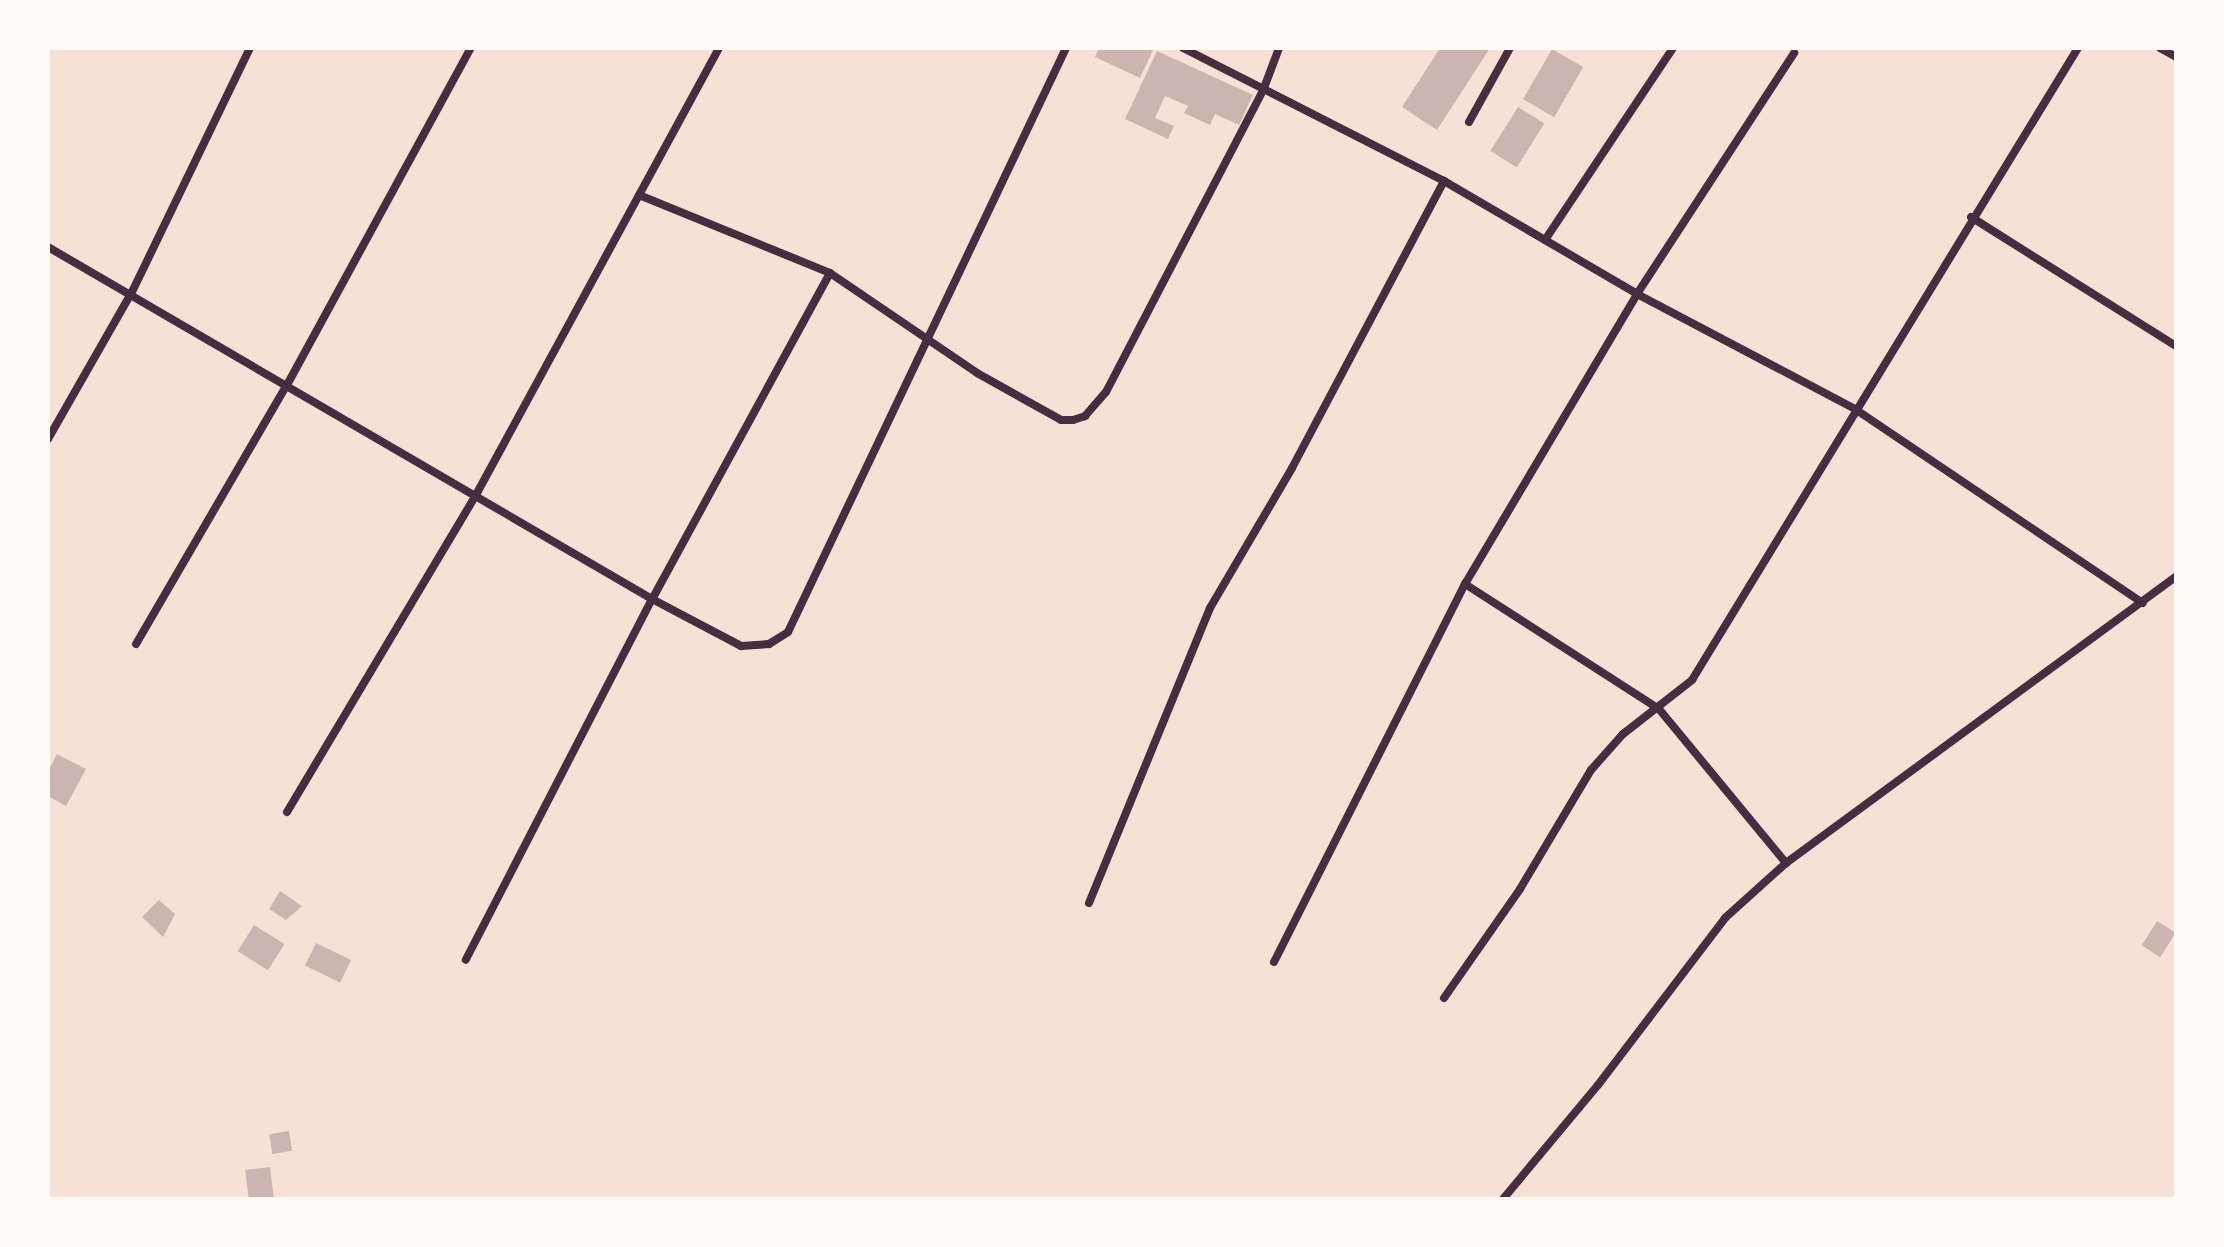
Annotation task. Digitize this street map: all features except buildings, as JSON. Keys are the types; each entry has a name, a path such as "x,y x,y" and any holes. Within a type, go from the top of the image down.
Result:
{"street":[{"path":"48,439 132,292 250,48"},
{"path":"136,644 287,385 471,48"},
{"path":"287,812 477,493 719,48"},
{"path":"48,247 132,292 477,493 652,599 741,646 769,644 788,632 1066,48"},
{"path":"1183,48 1444,181 1637,294 1855,409 2143,603"},
{"path":"639,195 830,273 926,339 1061,420 1085,416 1106,392 1264,88 1279,48"},
{"path":"1469,122 1510,48"},
{"path":"1545,240 1673,48"},
{"path":"1444,998 1520,889 1591,770 1623,734 1659,709 1692,680 1971,217 2078,48"},
{"path":"2160,48 2176,57"},
{"path":"1274,962 1465,584 1637,294 1794,53"},
{"path":"1089,903 1210,608 1292,468 1444,181"},
{"path":"1971,217 2176,346"},
{"path":"466,960 652,599 830,273"},
{"path":"1503,1199 1598,1085 1725,918 1786,863 2176,576"},
{"path":"1465,584 1659,709 1786,863"}]}
